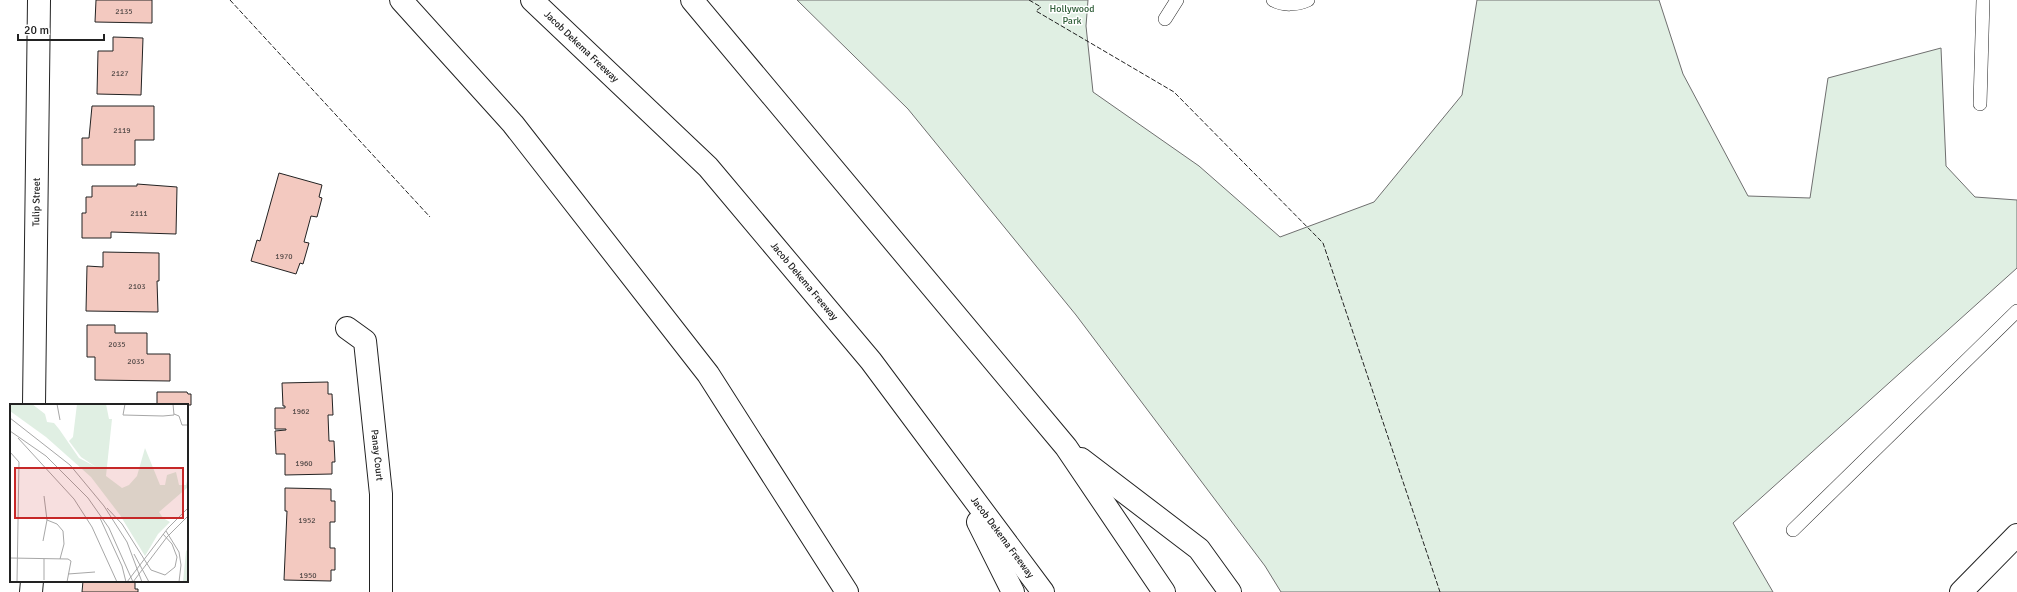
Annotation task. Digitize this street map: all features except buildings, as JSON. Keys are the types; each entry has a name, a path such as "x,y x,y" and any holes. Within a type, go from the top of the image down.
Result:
{"main road":[{"name":"Tulip Street","path":"34,404 39,0"},
{"path":"401,0 513,124 708,374 847,592"},
{"name":"Jacob Dekema Freeway","path":"532,0 708,166 871,361 1043,592"},
{"path":"692,0 1066,447 1164,592"},
{"name":"Panay Court","path":"347,328 366,341 381,494 381,592"},
{"path":"1066,447 1199,549 1230,592"},
{"path":"950,468 1013,592"},
{"path":"1961,592 2017,535"},
{"path":"31,592 32,582"}],"lane":[{"path":"1165,19 1177,0"},
{"path":"1273,0 1287,4 1302,3 1308,0"},
{"path":"1980,104 1983,0"},
{"path":"1793,530 2017,311"}],"green space":[{"name":"Hollywood Park","path":"797,0 1088,0 1086,26 1093,92 1199,166 1280,237 1374,202 1462,95 1477,0 1659,0 1683,74 1748,196 1810,198 1828,78 1941,48 1946,166 1975,197 2017,200 2017,268 1733,523 1773,592 1281,592 1265,566 1076,315 908,109"}],"fence":[{"path":"230,0 430,217"},
{"path":"1029,0 1041,7 1036,11 1174,92 1323,243 1440,592"}]}
